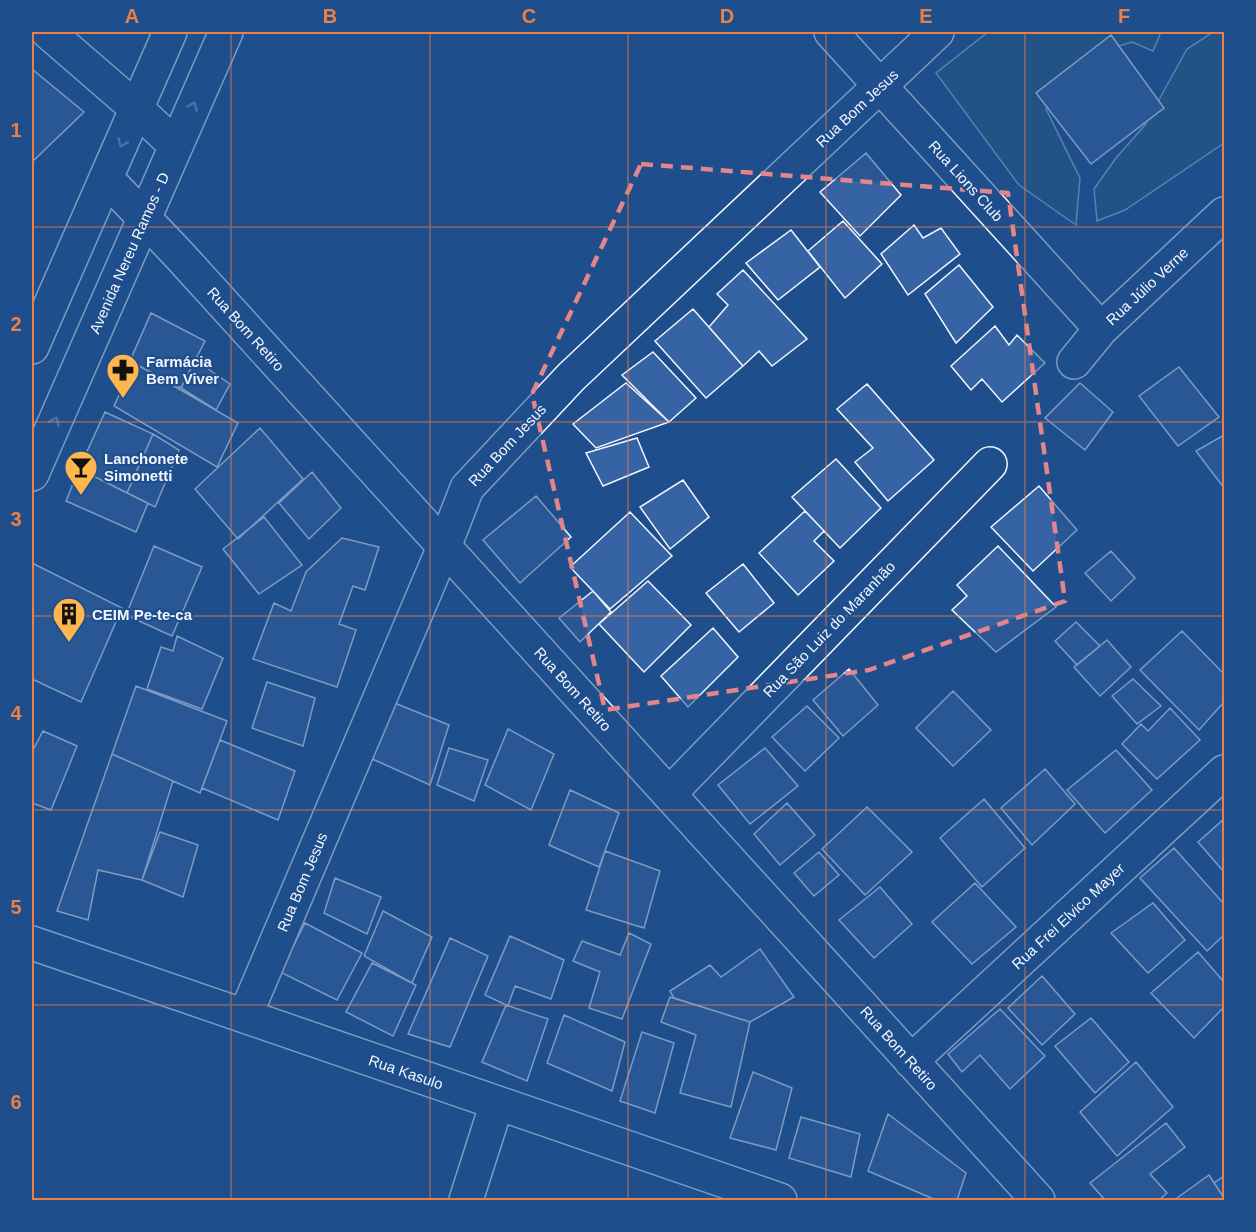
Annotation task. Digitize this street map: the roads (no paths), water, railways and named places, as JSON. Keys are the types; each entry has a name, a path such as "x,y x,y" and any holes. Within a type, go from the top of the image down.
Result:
{"street":[{"path":"48,32 176,146"},
{"path":"32,347 170,32"},
{"name":"Avenida Nereu Ramos - D","path":"32,474 226,32"},
{"name":"Rua Lions Club","path":"831,32 1101,329"},
{"name":"Rua Bom Jesus","path":"244,1016 467,488 571,377 937,32"},
{"name":"Rua Bom Retiro","path":"106,178 1038,1200"},
{"name":"Rua Júlio Verne","path":"1074,362 1101,329 1224,214"},
{"name":"Rua São Luiz do Maranhão","path":"669,794 990,464"},
{"name":"Rua Frei Elvico Mayer","path":"911,1061 1224,772"},
{"name":"Rua Kasulo","path":"32,943 780,1200"},
{"path":"466,1200 497,1103"}],"place":[{"name":"Farmácia Bem Viver","path":"123,399"},
{"name":"Lanchonete Simonetti","path":"81,496"},
{"name":"CEIM Pe-te-ca","path":"69,643"}]}
